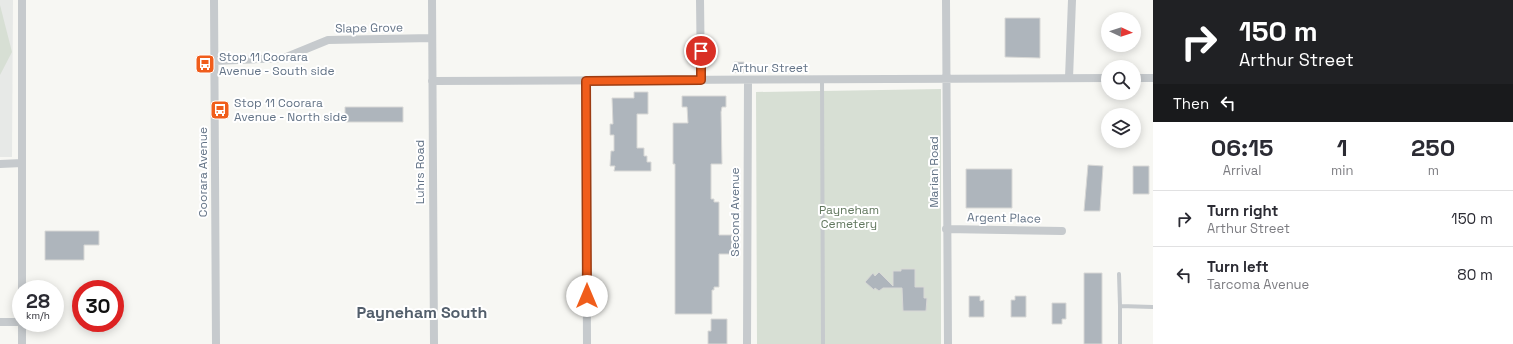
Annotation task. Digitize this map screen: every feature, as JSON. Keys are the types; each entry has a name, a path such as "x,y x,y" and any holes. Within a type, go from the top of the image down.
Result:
{"street":[{"path":"22,0 22,280"},
{"name":"Coorara Avenue","path":"214,0 216,344"},
{"name":"Luhrs Road","path":"432,0 434,344"},
{"path":"700,0 701,80"},
{"name":"Marian Road","path":"946,0 946,229 948,344"},
{"path":"1069,78 1072,0"},
{"name":"Slape Grove","path":"214,61 284,58 328,40 432,38"},
{"name":"Arthur Street","path":"432,81 1101,78"},
{"path":"1141,78 1153,78"},
{"name":"Second Avenue","path":"746,344 748,80"},
{"path":"586,81 587,344"},
{"path":"0,164 22,163"},
{"name":"Argent Place","path":"946,229 1062,231"},
{"path":"0,322 12,322"},
{"path":"22,332 22,344"}],"lane":[{"path":"822,80 823,344"},
{"path":"1120,274 1120,344"},
{"path":"1120,306 1153,306"}],"shaded area":[{"path":"0,0 13,0 12,157 0,157"}],"green space":[{"path":"0,5 12,52 0,75"},
{"name":"Payneham Cemetery","path":"941,89 941,344 757,344 756,92"}],"building":[{"path":"1005,18 1040,18 1040,58 1005,57"},
{"path":"734,62 744,62 743,73 734,72"},
{"path":"634,92 648,92 648,114 637,114 637,148 644,148 644,156 647,156 647,162 651,162 651,171 614,171 615,166 610,166 611,151 614,151 614,135 610,135 610,124 613,124 612,98 634,98"},
{"path":"682,96 726,96 726,107 722,107 721,112 722,164 711,164 711,199 714,199 714,202 719,202 719,235 732,235 732,254 719,254 719,287 714,287 714,290 712,290 712,314 675,314 675,164 673,164 673,123 688,123 687,107 682,107"},
{"path":"345,107 403,107 403,122 345,122"},
{"path":"1088,165 1103,166 1100,211 1084,211"},
{"path":"1133,166 1149,166 1149,194 1133,194"},
{"path":"966,169 1012,169 1012,208 966,208"},
{"path":"45,231 99,231 99,245 84,245 84,260 45,260"},
{"path":"901,269 915,269 915,287 924,287 924,298 927,298 926,311 903,311 902,288 883,288 879,291 875,288 874,290 865,282 873,273 875,276 879,272 893,286 893,271 901,271"},
{"path":"1084,273 1102,273 1102,344 1084,344"},
{"path":"969,296 980,296 980,301 984,300 984,317 969,317"},
{"path":"1015,296 1026,296 1026,317 1011,317 1011,300 1015,300"},
{"path":"1052,303 1066,303 1066,319 1062,319 1062,324 1052,324"},
{"path":"711,319 727,319 727,344 708,344 708,331 711,331"}],"place":[{"name":"Stop 11 Coorara Avenue - South side","path":"205,64"},
{"name":"Stop 11 Coorara Avenue - North side","path":"220,110"}],"district":[{"name":"Payneham South","path":"422,312"}],"route":[{"path":"587,296 586,81 701,80 701,51"}]}
